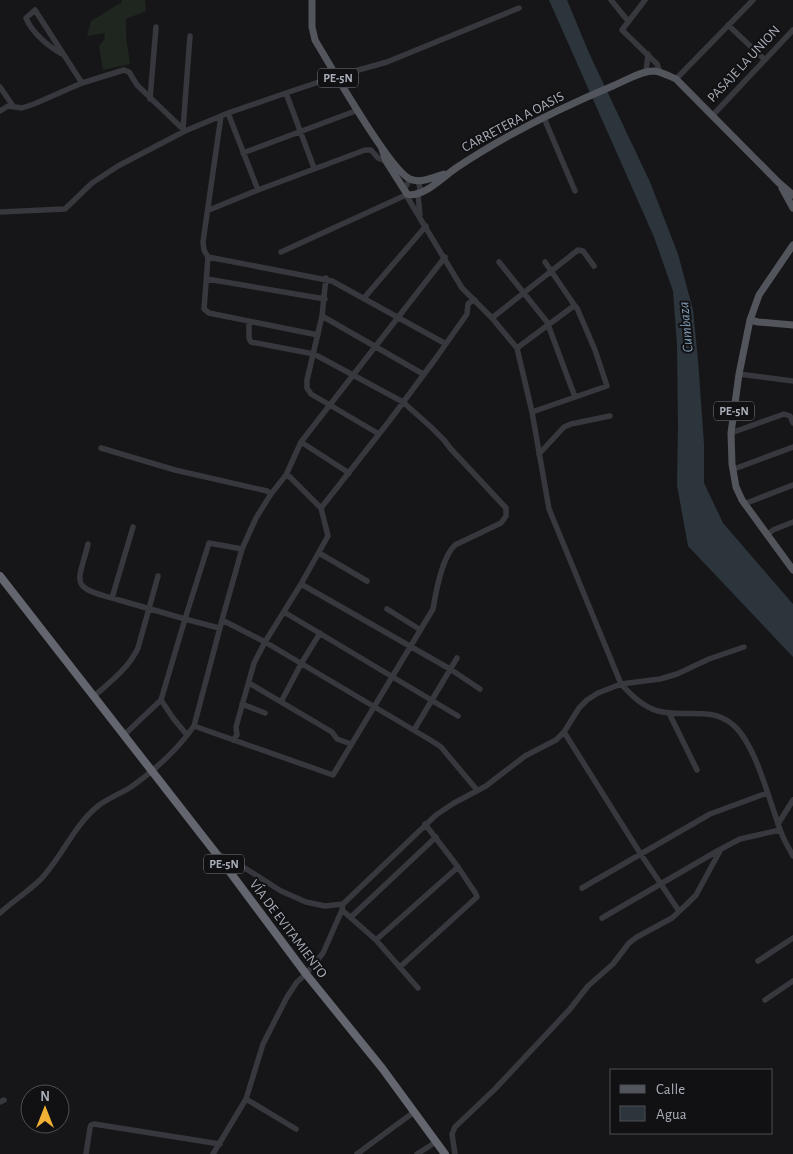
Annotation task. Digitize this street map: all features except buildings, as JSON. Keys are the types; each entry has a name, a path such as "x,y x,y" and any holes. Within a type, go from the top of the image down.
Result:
{"highway":[{"name":"VÍA DE EVITAMIENTO","path":"0,576 215,852 306,974 382,1068 445,1154"}],"main road":[{"name":"PE-5N","path":"312,0 311,15 315,40 382,150 398,169 414,180"},
{"path":"646,72 660,72 676,79 793,195"},
{"name":"CARRETERA A OASIS","path":"418,194 469,159 544,118 589,95 646,72"},
{"name":"PE-5N","path":"382,150 386,161 405,193"},
{"name":"CARRETERA A OASIS","path":"414,180 449,173"},
{"path":"778,182 793,208"},
{"path":"405,193 410,195 418,194"},
{"name":"PE-5N","path":"793,243 759,295 750,320 739,374 731,433 736,486 744,504 793,570"},
{"path":"750,320 793,325"}],"street":[{"path":"611,0 628,22"},
{"path":"645,0 622,28 623,33 648,54 657,64 660,72"},
{"path":"676,79 753,0"},
{"path":"0,212 65,209 92,184 118,166 184,130 286,93 387,62 519,8"},
{"path":"64,55 56,52 28,23 26,18 34,10 64,55 82,83"},
{"path":"728,24 764,59"},
{"path":"150,99 156,27"},
{"name":"PASAJE LA UNION","path":"712,116 793,30"},
{"path":"184,130 190,36"},
{"path":"646,72 648,54"},
{"path":"0,111 12,106 22,108 82,83 126,70 150,99 184,130"},
{"path":"0,87 12,106"},
{"path":"286,93 314,168"},
{"path":"244,153 358,110"},
{"path":"228,113 258,190"},
{"path":"221,116 203,245 208,257 203,306 206,312 318,335"},
{"path":"544,118 574,191"},
{"path":"209,210 314,168 369,149 380,159 386,161"},
{"path":"420,217 418,194 420,188 414,180 407,183 405,193 462,288 476,300 517,348 532,412 549,509 621,684 646,706 657,711 704,713 717,716 733,724 750,749 779,827 793,856"},
{"path":"282,252 405,193"},
{"path":"364,298 426,226"},
{"path":"492,318 580,250 583,251 594,266"},
{"path":"208,257 326,278 446,344"},
{"path":"0,913 40,880 80,826 97,807 130,787 151,770 177,747 194,726 219,628 242,549 256,518 286,475 301,442 445,257"},
{"path":"499,262 547,322 575,397"},
{"path":"532,412 607,386 577,308 545,262"},
{"path":"326,278 322,316 307,380 307,388 311,394 379,434"},
{"path":"207,279 324,299"},
{"path":"321,508 446,344 467,314 468,304 476,300"},
{"path":"517,348 575,306"},
{"path":"322,316 424,374"},
{"path":"194,726 333,775 419,629 433,609 440,579 450,550 455,545 501,523 506,516 506,508 444,440 402,402 351,376 314,354 251,342 249,338 249,322"},
{"path":"739,374 793,381"},
{"path":"731,433 784,414 788,415 793,424"},
{"path":"539,454 564,427 610,416"},
{"path":"301,442 349,473"},
{"path":"734,469 793,447"},
{"path":"100,448 175,470 267,491 271,494"},
{"path":"233,740 237,735 236,727 250,683 254,663 301,584 328,533 321,508 286,475"},
{"path":"744,504 793,485"},
{"path":"767,535 773,530 793,522"},
{"path":"112,598 133,527"},
{"path":"124,735 160,700 209,543 212,542 242,549"},
{"path":"88,544 79,579 81,586 90,592 219,628"},
{"path":"319,552 367,581"},
{"path":"93,697 114,680 134,657 158,576"},
{"path":"301,584 450,669 480,689"},
{"path":"387,609 419,629"},
{"path":"284,612 458,716"},
{"path":"222,620 265,642 441,747 477,790"},
{"path":"281,702 320,633"},
{"path":"213,1154 246,1099 263,1044 287,997 297,982 323,953 343,907 425,824 454,803 486,786 525,756 548,746 564,732 579,708 587,700 605,690 621,684 660,679 677,674 709,659 744,647"},
{"path":"414,730 457,658"},
{"path":"250,683 332,732 337,739 351,744"},
{"path":"160,700 187,735"},
{"path":"242,704 265,713"},
{"path":"669,713 697,770"},
{"path":"564,732 679,911"},
{"path":"582,888 710,814 767,793"},
{"path":"602,918 721,849 740,840 779,827 793,800"},
{"path":"400,967 476,900 476,894 458,866 425,824"},
{"path":"351,917 436,837"},
{"path":"455,1154 452,1134 455,1126 495,1089 570,1009 588,986 613,964 629,943 672,918 696,895 721,849"},
{"path":"215,852 282,891 306,902 343,907 376,940 418,988"},
{"path":"376,940 458,866"},
{"path":"758,961 793,938"},
{"path":"765,1000 793,980"},
{"path":"246,1099 296,1129"},
{"path":"357,1154 414,1112"},
{"path":"86,1154 90,1128 94,1124 220,1144"},
{"path":"417,1154 436,1142"}],"shaded area":[{"path":"121,0 145,0 146,11 126,19 126,36 130,64 103,70 99,46 104,40 105,33 87,36 91,21 122,2"}],"water":[{"name":"Cumbaza","path":"549,0 567,0 589,53 650,182 678,254 693,310 704,444 704,483 723,523 793,604 793,657 688,546 677,485 677,345 673,291 654,237"}]}
